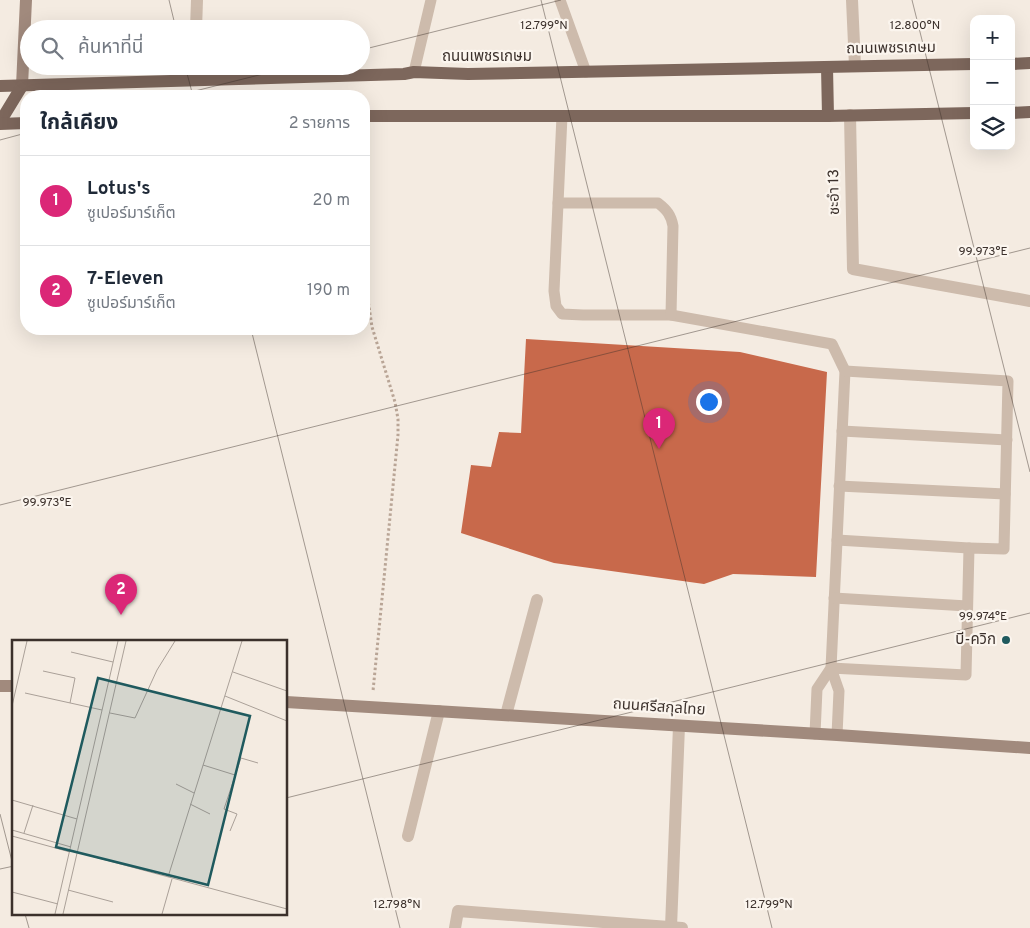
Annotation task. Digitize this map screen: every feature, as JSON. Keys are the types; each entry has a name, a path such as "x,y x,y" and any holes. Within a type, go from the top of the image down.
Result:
{"main road":[{"path":"1015,64 1030,63"},
{"name":"ถนนเพชรเกษม","path":"370,75 414,72 468,74 970,64"},
{"path":"827,67 828,116"},
{"name":"ถนนเพชรเกษม","path":"0,86 369,75"},
{"path":"0,123 22,86"},
{"path":"1015,112 1030,112"},
{"path":"370,116 828,116 970,113"},
{"path":"0,123 20,123"}],"street":[{"path":"25,20 26,0"},
{"path":"196,20 197,0"},
{"path":"852,0 855,66"},
{"path":"22,86 23,75"},
{"path":"193,75 193,80"},
{"name":"ชะอำ 13","path":"850,115 853,269 1030,301"},
{"path":"506,715 537,600"},
{"name":"ถนนศรีสกุลไทย","path":"288,702 1030,748"},
{"path":"408,836 439,711"},
{"path":"455,928 458,911 619,926 676,928 680,726"}],"lane":[{"path":"414,72 431,0"},
{"path":"560,0 586,72"},
{"path":"562,116 554,291 556,306 562,314 672,315 832,344 845,371 831,668 839,690 837,735"},
{"path":"558,203 658,203 666,210 673,226 672,315"},
{"path":"837,540 1004,549 1008,381 845,371"},
{"path":"842,431 1007,440"},
{"path":"839,486 1005,494"},
{"path":"831,668 966,675 969,548"},
{"path":"834,598 967,606"},
{"path":"815,734 817,689 831,668"}],"path":[{"path":"370,313 372,327 395,402 398,427 397,457 371,707"}],"building":[{"path":"526,339 740,352 827,372 816,577 733,574 704,584 554,563 461,533 471,465 491,467 499,432 521,433"}],"place":[{"name":"Lotus's","path":"659,449"},
{"name":"7-Eleven","path":"121,615"},
{"name":"บี-ควิก","path":"1006,640"}]}
